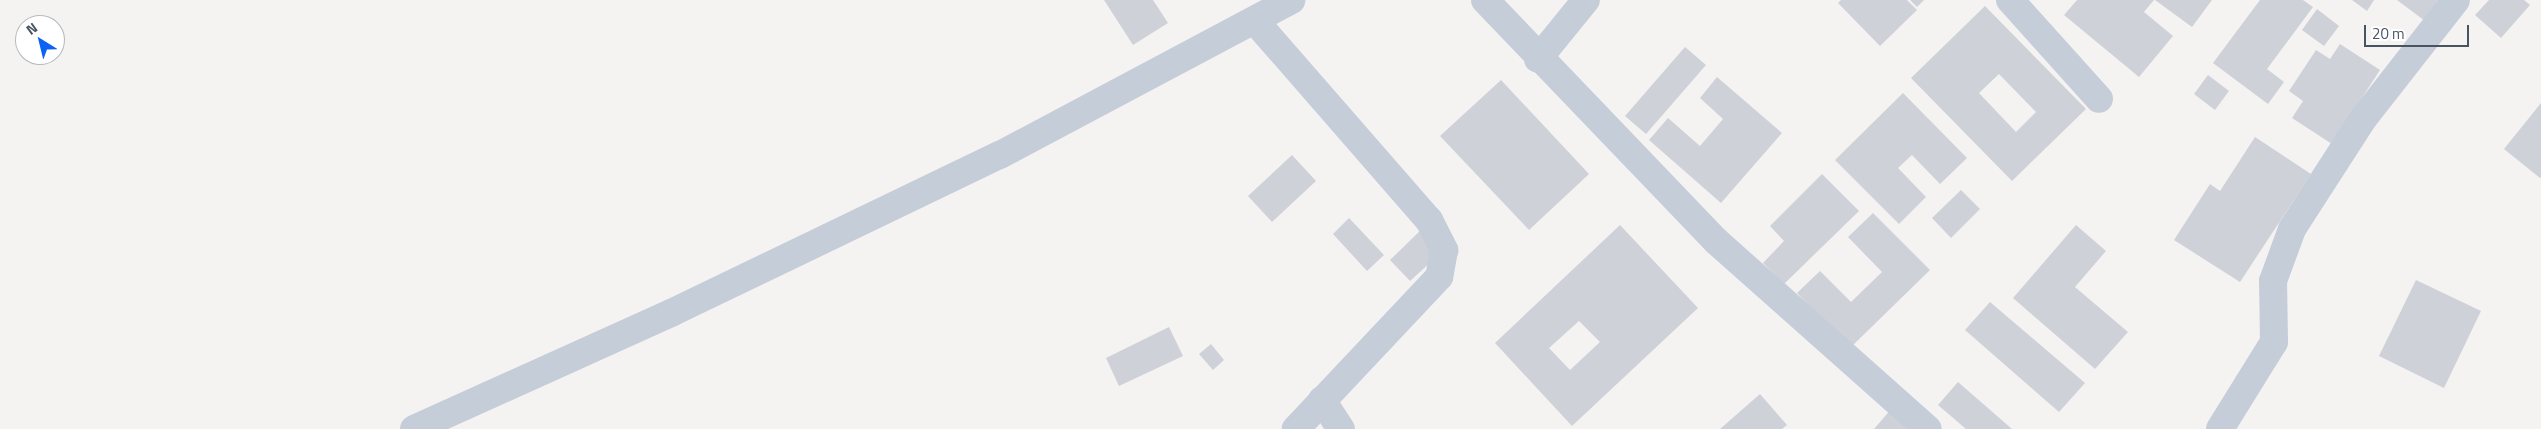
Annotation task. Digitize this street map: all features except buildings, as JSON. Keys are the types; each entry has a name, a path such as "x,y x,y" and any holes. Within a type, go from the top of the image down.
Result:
{"street":[{"path":"414,429 671,313 1000,156 1256,22 1291,0"},
{"path":"1486,0 1538,59 1716,241 1928,429"},
{"path":"1538,59 1586,0"},
{"path":"2010,0 2099,99"},
{"path":"2220,429 2274,342 2273,281 2292,229 2363,119 2456,0"},
{"path":"1256,22 1429,220 1444,250 1439,277 1296,429"},
{"path":"1322,400 1341,429"}]}
